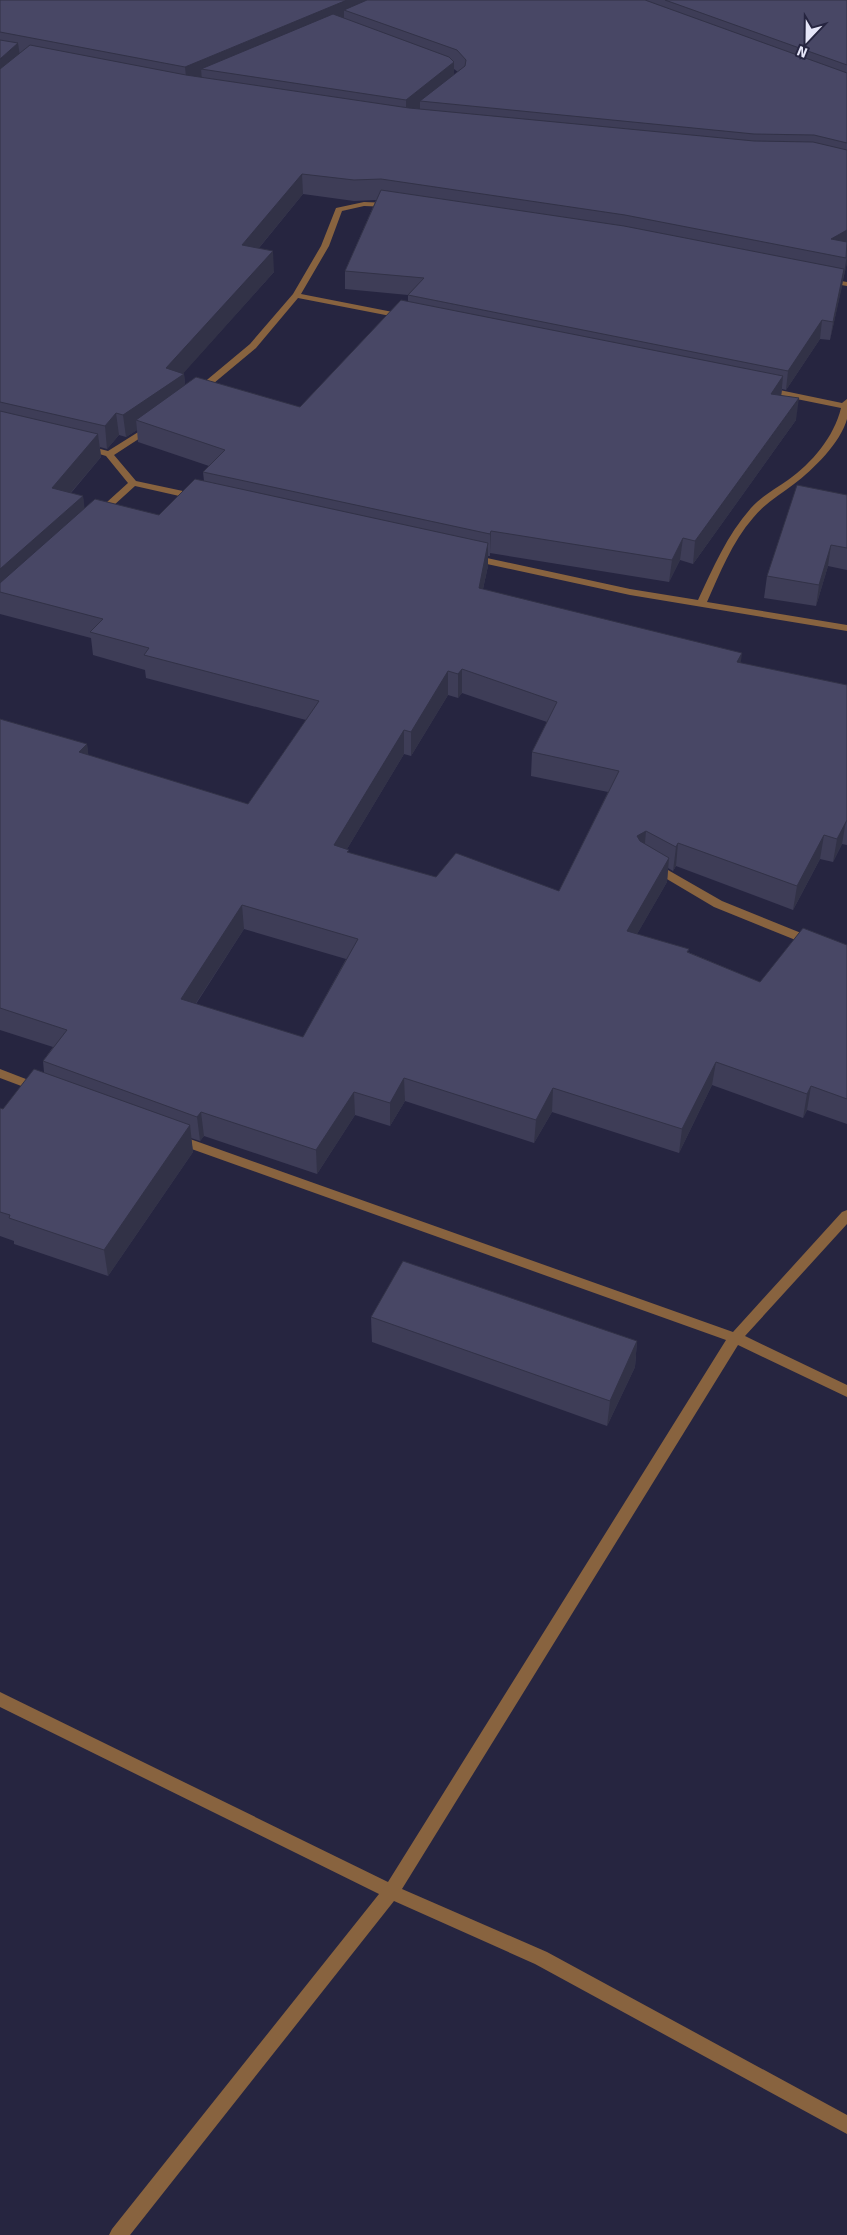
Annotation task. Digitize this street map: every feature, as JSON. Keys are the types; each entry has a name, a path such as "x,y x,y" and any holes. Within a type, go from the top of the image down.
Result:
{"street":[{"path":"193,396 253,346 296,295 325,246 338,210 362,205 381,204 401,207"},
{"path":"818,278 847,284"},
{"path":"296,295 412,319"},
{"path":"701,605 730,542 748,516 764,498 800,475 828,446 847,404 760,389"},
{"path":"109,454 156,424"},
{"path":"73,446 109,454 133,483 211,500"},
{"path":"89,523 133,483"},
{"path":"462,555 701,605 847,628"},
{"path":"643,860 718,904 789,935 822,946"},
{"path":"0,1073 54,1094"},
{"path":"164,1135 735,1338 847,1390"},
{"path":"118,2235 391,1892 735,1338 847,1215"},
{"path":"0,1699 391,1892 541,1958 847,2125"}],"building":[{"path":"0,0 347,0 185,67 0,32"},
{"path":"367,0 645,0 847,73 847,143 814,135 754,134 420,101 465,66 466,60 457,50 344,10"},
{"path":"665,0 847,0 847,65"},
{"path":"333,14 449,57 454,62 406,100 201,69"},
{"path":"0,40 18,43 0,59"},
{"path":"30,45 186,75 409,108 754,141 813,142 847,150 847,230 831,239 847,242 846,258 625,215 381,179 354,180 302,174 242,245 273,251 166,368 184,374 123,415 116,413 105,426 0,402 0,69"},
{"path":"381,190 624,226 844,269 833,322 822,320 788,371 408,295 424,278 345,271"},
{"path":"401,300 783,376 771,394 799,398 695,541 683,538 672,560 491,531 490,534 203,472 225,450 136,420 196,377 300,407"},
{"path":"0,411 98,434 52,488 83,496 0,569"},
{"path":"195,479 488,543 479,588 742,653 737,662 847,685 847,820 837,839 824,835 797,886 678,843 676,847 646,831 637,836 640,841 669,858 627,931 689,949 687,952 760,982 803,928 847,945 847,1099 811,1086 807,1094 716,1062 682,1129 553,1088 536,1120 404,1078 390,1103 354,1092 316,1150 201,1112 197,1117 43,1061 67,1030 0,1008 0,719 87,744 79,752 248,804 319,701 144,655 149,648 90,632 103,619 0,592 0,583 95,499 159,515","holes":["462,669 557,702 532,752 619,771 559,891 456,853 436,877 347,852 349,850 334,845 404,730 411,732 448,671 458,674","242,905 358,939 303,1037 181,999"]},
{"path":"797,485 847,495 847,548 831,545 819,585 767,576"},
{"path":"34,1069 190,1125 104,1250 9,1218 10,1215 0,1212 0,1108 3,1109"},
{"path":"403,1261 637,1341 610,1401 371,1317"}]}
